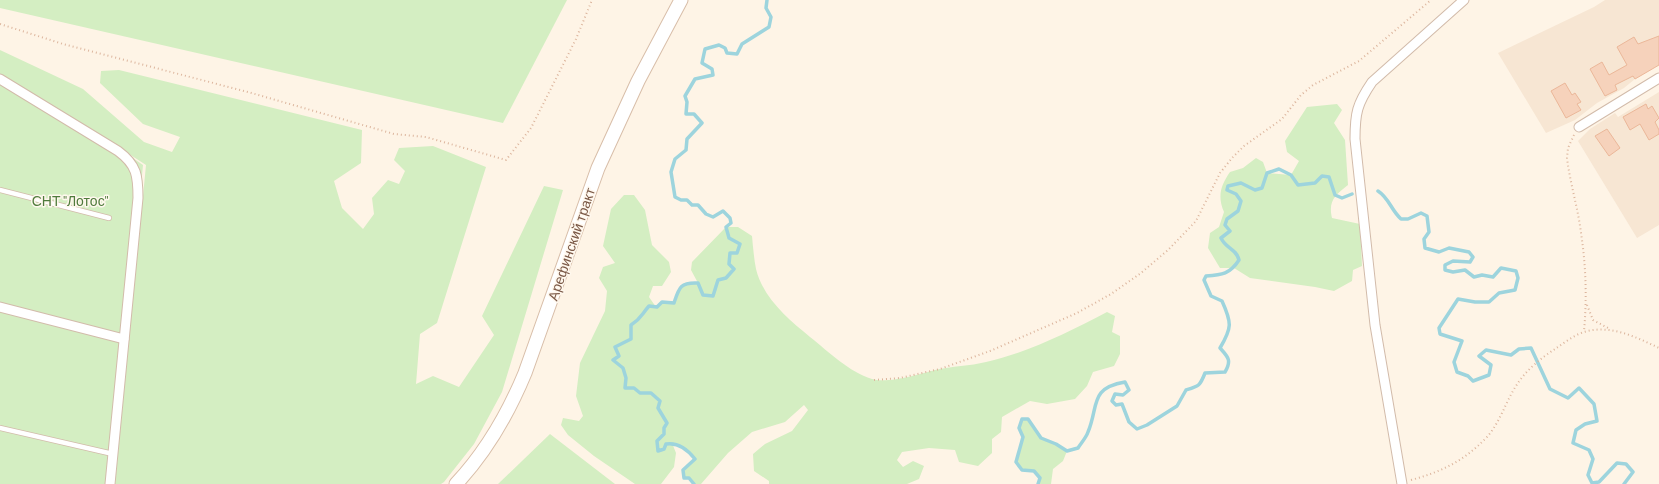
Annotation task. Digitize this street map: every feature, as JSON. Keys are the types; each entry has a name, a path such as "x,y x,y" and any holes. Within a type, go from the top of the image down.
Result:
{"street":[{"name":"Арефинский тракт","path":"456,484 487,447 513,403 526,373 598,168 638,81 681,0"},
{"path":"1403,484 1375,326 1355,140 1355,120 1357,108 1372,82 1464,0"},
{"path":"1579,127 1659,78"},
{"path":"0,79 118,151 131,162 135,169 138,185 138,198 110,484"},
{"path":"0,308 124,339"}],"lane":[{"path":"0,190 109,218"},
{"path":"0,428 113,454"}],"path":[{"path":"0,24 63,44 248,92 394,134 426,137 506,160 531,128 576,40 592,0"},
{"path":"874,380 900,378 940,369 990,351 1077,314 1111,294 1141,273 1163,255 1196,221 1220,173 1244,146 1282,119 1301,96 1313,85 1359,61 1431,0"},
{"path":"1579,127 1572,138 1567,158 1581,233 1586,304 1584,332"},
{"path":"1586,304 1592,320 1611,330"},
{"path":"1403,484 1442,470 1460,461 1474,450 1495,427 1517,385 1527,372 1544,356 1571,338 1584,332 1611,330 1624,332 1659,348"}],"shaded area":[{"path":"1605,0 1659,0 1659,53 1638,45 1652,69 1635,79 1624,88 1597,103 1575,120 1546,133 1498,53 1594,7"},
{"path":"1659,92 1659,225 1637,238 1578,141 1590,129 1615,113 1618,117"}],"green space":[{"path":"0,0 567,0 503,123 0,8"},
{"name":"СНТ \"Лотос\"","path":"0,50 83,89 144,142 172,152 180,137 143,124 100,83 101,71 119,70 362,130 361,163 334,181 342,208 363,229 374,214 372,198 388,180 399,184 405,171 394,160 399,148 433,146 486,167 437,323 420,334 416,384 433,376 459,387 494,335 482,316 544,186 563,190 502,392 474,444 444,482 441,484 115,484 146,165 95,132 143,165 112,484 0,484"},
{"path":"1337,104 1342,110 1334,123 1345,140 1348,185 1336,195 1332,203 1331,212 1332,218 1360,224 1362,266 1353,270 1352,281 1334,291 1250,278 1234,268 1220,268 1208,248 1210,233 1219,227 1224,212 1220,196 1224,181 1230,172 1243,168 1256,158 1263,162 1267,173 1291,175 1299,161 1287,152 1285,141 1307,107"},
{"path":"624,195 634,195 645,210 652,245 669,262 671,272 662,286 653,286 649,297 656,307 662,302 674,303 679,289 683,285 687,283 698,283 691,270 692,262 726,227 738,227 752,236 755,265 759,280 770,299 777,307 793,323 847,367 872,379 895,379 1002,358 1048,341 1107,312 1115,316 1112,332 1120,336 1120,354 1114,366 1093,372 1087,386 1075,399 1047,404 1030,401 1002,417 1001,432 992,439 992,453 978,466 959,462 955,450 929,448 902,452 897,460 903,467 913,461 924,466 919,479 907,484 769,484 769,481 754,471 753,454 765,444 792,431 808,410 804,405 785,422 752,432 728,453 701,484 694,484 689,478 684,478 683,470 695,459 688,450 672,443 676,453 674,467 661,484 635,484 594,456 568,435 561,425 563,418 579,421 583,416 576,396 580,363 605,311 607,291 599,278 603,267 615,263 603,246 611,209"},
{"path":"1022,419 1028,419 1041,438 1056,444 1067,451 1063,461 1053,469 1051,484 1038,484 1040,478 1034,471 1022,470 1016,462 1023,437 1019,428"},
{"path":"550,434 615,484 498,484"}],"building":[{"path":"1659,36 1659,65 1635,79 1633,76 1615,85 1617,90 1605,96 1590,69 1602,62 1609,75 1627,65 1617,47 1634,37 1638,44"},
{"path":"1565,83 1572,95 1575,93 1581,102 1577,104 1581,110 1566,118 1551,91"},
{"path":"1646,104 1648,109 1652,106 1659,118 1655,122 1659,130 1659,134 1649,140 1640,124 1630,130 1623,117"},
{"path":"1607,129 1620,148 1609,156 1595,136"}],"waterway":[{"path":"694,484 689,478 684,478 683,470 695,459 689,453 679,445 675,444 666,444 664,449 658,451 657,441 664,434 664,428 667,423 658,408 660,401 651,393 640,393 634,388 625,388 626,378 623,368 613,360 619,356 615,347 631,339 631,325 635,323 649,306 657,307 662,302 674,303 677,293 681,287 692,283 698,283 703,295 713,296 718,280 726,278 734,269 729,264 730,253 737,253 740,244 729,238 726,227 731,223 730,218 723,211 713,217 706,214 698,205 692,205 687,200 681,200 675,197 671,172 675,159 686,150 687,139 702,123 694,114 686,114 687,102 685,96 695,79 713,75 712,69 702,63 705,49 719,45 725,48 727,53 737,54 742,44 769,27 771,17 766,8 767,0"},
{"path":"1038,484 1040,478 1034,471 1022,470 1016,462 1023,437 1019,428 1022,419 1028,419 1041,438 1056,444 1067,451 1078,448 1085,438 1091,423 1097,400 1100,394 1106,389 1125,382 1129,390 1123,395 1115,394 1112,401 1116,405 1122,404 1129,422 1137,429 1147,425 1177,406 1186,390 1198,385 1202,381 1205,373 1225,372 1229,362 1220,348 1229,330 1228,315 1222,301 1211,296 1204,280 1206,276 1217,275 1229,271 1239,260 1236,253 1223,242 1221,238 1230,231 1225,225 1227,219 1238,211 1241,201 1236,194 1227,190 1228,186 1241,183 1255,190 1262,188 1267,173 1279,169 1291,175 1298,185 1315,183 1322,176 1329,177 1335,195 1342,198 1352,194"},
{"path":"1378,191 1385,197 1401,219 1408,219 1421,213 1427,216 1429,232 1424,239 1425,248 1439,252 1449,248 1469,252 1473,257 1470,262 1453,261 1445,265 1445,270 1453,272 1465,270 1474,277 1482,275 1493,277 1501,268 1516,271 1518,278 1515,290 1499,293 1489,302 1475,302 1458,299 1439,328 1440,334 1462,341 1454,362 1457,372 1468,376 1473,381 1489,375 1491,365 1479,356 1486,350 1511,355 1519,349 1531,348 1550,389 1568,398 1579,388 1594,404 1597,421 1585,424 1576,430 1573,443 1589,450 1593,459 1588,475 1592,483 1599,482 1617,463 1626,464 1633,472 1624,484"}]}
